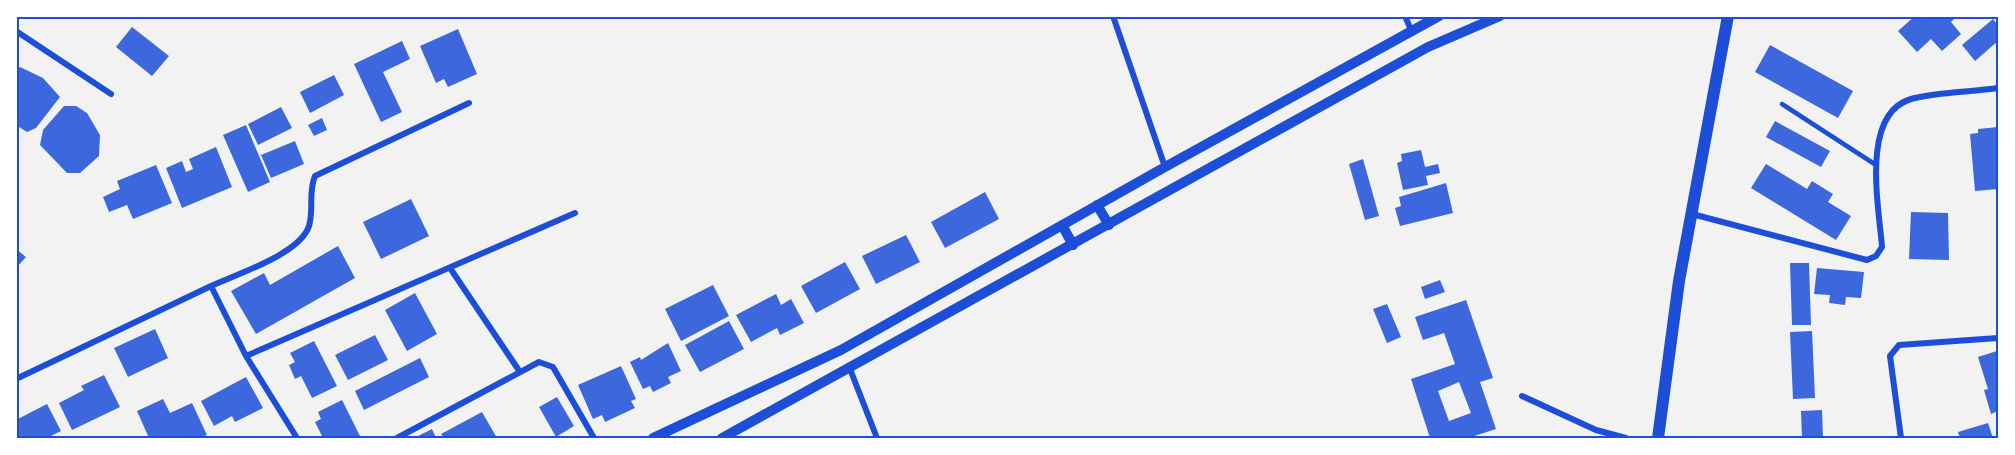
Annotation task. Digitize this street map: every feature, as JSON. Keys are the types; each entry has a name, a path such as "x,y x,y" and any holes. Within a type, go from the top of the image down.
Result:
{"main road":[{"path":"1658,438 1679,281 1726,22"}],"street":[{"path":"1113,16 1165,167"},
{"path":"1405,16 1411,30"},
{"path":"653,438 841,350 1439,16"},
{"path":"722,438 1428,47 1500,16"},
{"path":"16,31 111,94"},
{"path":"1692,214 1867,260 1876,256 1882,247 1876,165 1879,136 1889,112 1910,99 1998,88"},
{"path":"16,379 286,251 301,240 309,226 311,184 315,176 469,103"},
{"path":"1097,205 1109,225"},
{"path":"246,356 575,213"},
{"path":"1062,225 1073,245"},
{"path":"450,268 520,372"},
{"path":"211,286 246,356 297,438"},
{"path":"1901,438 1890,356 1893,350 1899,345 1998,338"},
{"path":"397,438 539,362 553,368 594,438"},
{"path":"850,369 877,438"},
{"path":"1522,396 1596,430 1626,438"}],"lane":[{"path":"1782,104 1876,165"}],"building":[{"path":"1915,16 1957,16 1951,22 1961,34 1942,51 1931,39 1917,52 1898,31"},
{"path":"1993,19 1998,25 1998,41 1975,61 1962,45"},
{"path":"132,27 169,56 152,76 116,47"},
{"path":"458,29 477,74 448,87 444,79 436,83 420,46"},
{"path":"402,41 410,59 383,72 402,112 381,122 354,64"},
{"path":"1770,45 1853,91 1838,118 1755,72"},
{"path":"20,67 43,78 60,97 36,128 27,132 16,125 16,71"},
{"path":"334,75 344,95 310,113 300,92"},
{"path":"64,106 76,106 87,113 100,135 99,156 80,173 67,173 40,145 43,130"},
{"path":"281,107 292,128 258,145 248,124"},
{"path":"322,118 327,130 314,136 308,125"},
{"path":"1775,121 1830,151 1821,167 1766,137"},
{"path":"246,125 270,182 248,192 223,135"},
{"path":"1998,127 1998,189 1975,191 1970,134 1978,133 1978,129"},
{"path":"295,141 304,164 271,178 261,155"},
{"path":"216,147 232,187 182,208 166,168 182,161 186,172 193,169 189,159"},
{"path":"1421,150 1425,167 1438,164 1440,173 1426,176 1428,185 1403,190 1397,163 1402,161 1401,154"},
{"path":"1363,159 1379,216 1365,220 1349,164"},
{"path":"1766,164 1807,189 1812,181 1833,194 1828,202 1851,216 1836,240 1751,188"},
{"path":"156,165 172,203 133,219 127,205 109,212 103,197 120,189 117,181"},
{"path":"1446,183 1453,213 1400,226 1395,208 1401,206 1399,197"},
{"path":"985,192 999,219 945,248 931,222"},
{"path":"411,199 429,236 381,259 363,222"},
{"path":"1911,212 1948,213 1949,260 1909,259"},
{"path":"906,235 920,262 876,284 862,256"},
{"path":"338,246 355,278 256,334 231,291 264,273 270,285"},
{"path":"16,249 26,257 16,268"},
{"path":"845,262 860,289 816,313 801,286"},
{"path":"1790,263 1809,263 1811,325 1792,325"},
{"path":"1817,268 1864,272 1861,298 1846,297 1845,305 1829,303 1830,295 1814,294"},
{"path":"1440,280 1445,292 1425,299 1421,287"},
{"path":"713,285 729,316 681,341 665,309"},
{"path":"415,293 437,334 407,351 385,310"},
{"path":"776,294 781,305 791,299 804,323 780,335 777,328 751,342 736,315"},
{"path":"1466,300 1493,378 1480,382 1496,429 1468,438 1430,438 1411,379 1455,364 1444,333 1423,340 1415,317","holes":["1459,382 1471,413 1449,421 1438,391"]},
{"path":"1387,304 1401,337 1387,343 1373,309"},
{"path":"729,321 744,349 700,372 685,345"},
{"path":"155,329 168,358 128,377 114,348"},
{"path":"1812,331 1815,398 1793,399 1790,332"},
{"path":"375,335 388,360 348,380 335,355"},
{"path":"314,341 337,386 312,398 301,376 295,379 289,365 295,362 290,353"},
{"path":"668,343 681,371 668,377 671,383 653,392 650,386 643,389 630,362 640,357 641,360"},
{"path":"1997,351 1998,411 1991,414 1984,390 1988,389 1978,357"},
{"path":"420,358 429,377 364,410 355,391"},
{"path":"621,366 636,399 631,401 635,408 605,422 602,415 593,419 578,385"},
{"path":"104,375 120,407 72,430 59,403 84,390 81,386"},
{"path":"246,377 263,408 235,422 232,416 214,426 201,401"},
{"path":"557,397 574,426 556,437 539,407"},
{"path":"163,399 170,413 192,403 207,435 199,438 149,438 137,411"},
{"path":"342,400 361,438 323,438 315,422 321,419 318,412"},
{"path":"47,404 61,431 47,438 16,438 16,420"},
{"path":"1822,410 1823,438 1802,438 1801,411"},
{"path":"482,412 497,438 444,438 441,434"},
{"path":"1988,423 1993,438 1960,438 1958,432"},
{"path":"432,429 436,438 414,438"}]}
